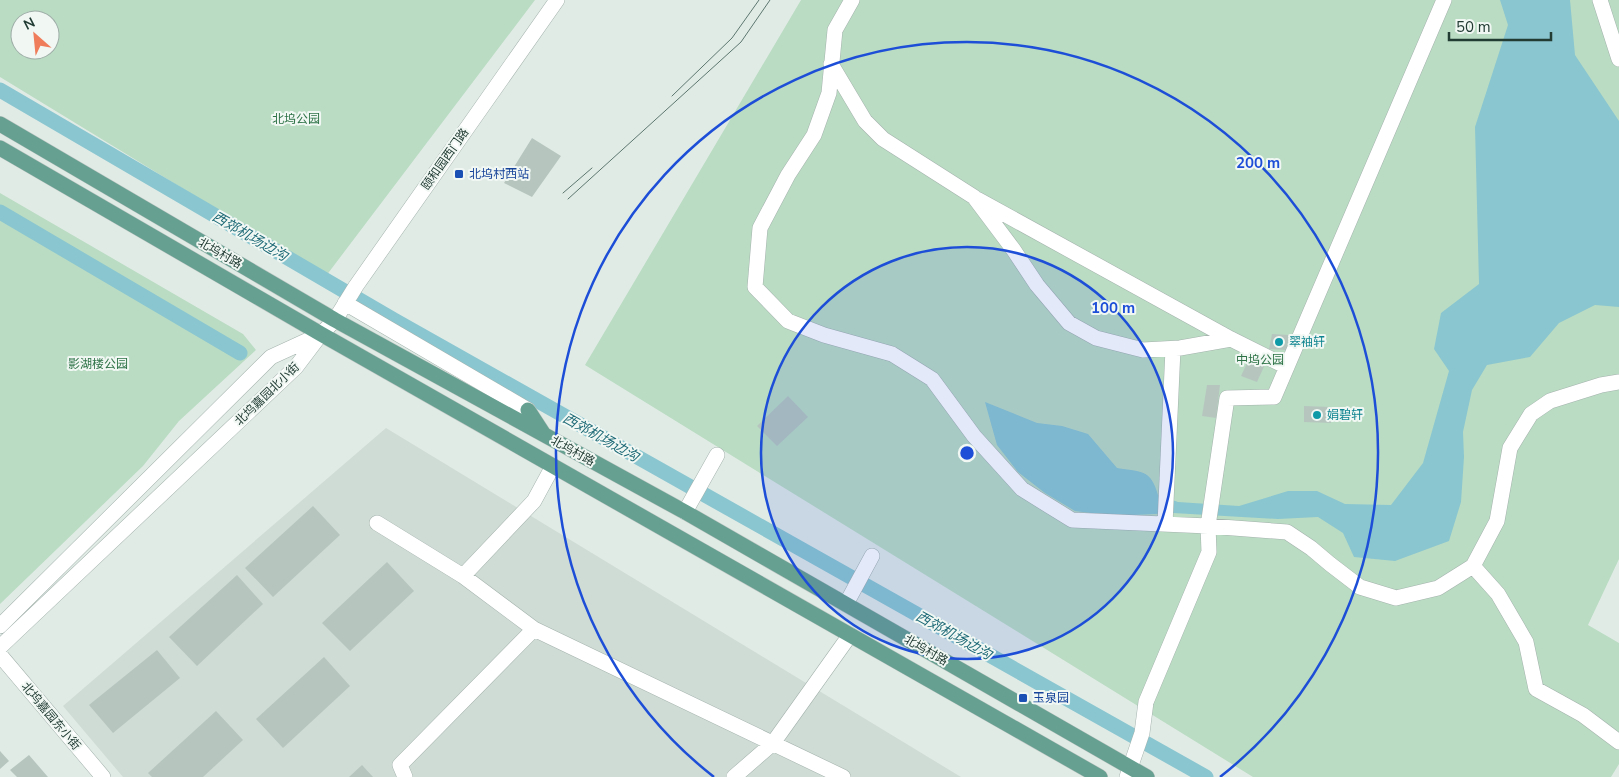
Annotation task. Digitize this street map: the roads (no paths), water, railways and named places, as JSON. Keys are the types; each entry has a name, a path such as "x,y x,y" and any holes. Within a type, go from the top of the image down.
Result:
{"main road":[{"name":"北坞村路","path":"0,124 334,320 544,435 689,505 846,604 1129,772 1147,777"},
{"name":"北坞村路","path":"0,148 321,334 1100,777"},
{"path":"528,410 544,435"}],"street":[{"name":"颐和园西门路","path":"321,334 334,320 367,270 557,0"},
{"path":"852,0 835,30 829,93 814,135 788,175 760,228 756,287 788,321 824,335 892,354 932,380 974,436 1022,489 1072,520 1208,526 1287,532 1360,587 1396,598 1438,588 1474,566 1497,521 1510,448 1531,414 1550,401 1601,385 1619,382"},
{"path":"1129,772 1140,739 1146,702 1208,552 1208,526 1227,398 1274,397 1444,0"},
{"path":"1600,0 1619,59"},
{"path":"831,64 865,121 883,139 974,197 1231,339 1287,367"},
{"path":"974,197 1037,285 1069,323 1096,338 1143,350 1173,349 1231,339"},
{"path":"345,303 528,410"},
{"name":"北坞嘉园北小街","path":"0,626 271,357 321,334"},
{"name":"北坞嘉园北小街","path":"0,647 296,367 321,334"},
{"path":"1165,524 1173,349"},
{"path":"689,505 717,455"},
{"path":"464,576 534,502 553,466"},
{"path":"377,522 464,576 534,629 842,777"},
{"path":"846,604 869,562"},
{"path":"1474,566 1498,594 1526,642 1536,689 1582,715 1619,742"},
{"path":"405,777 400,765 534,629"},
{"path":"734,777 773,743 850,635"},
{"name":"北坞嘉园东小街","path":"0,655 102,777"}],"water":[{"path":"1500,0 1570,0 1575,55 1619,121 1619,307 1595,305 1559,323 1530,357 1487,365 1472,390 1463,432 1464,457 1461,502 1449,541 1395,561 1354,557 1343,533 1318,517 1278,519 1173,513 1114,516 1075,511 1045,493 1018,472 997,445 985,402 1037,423 1062,426 1088,434 1117,468 1144,473 1152,480 1158,495 1178,502 1239,506 1288,491 1317,491 1345,504 1391,505 1423,463 1449,371 1434,349 1441,313 1479,284 1475,127 1508,25"}],"waterway":[{"name":"西郊机场边沟","path":"0,90 394,320 1206,777"},
{"path":"0,212 240,353"}],"tram line":[{"path":"672,96 732,38 759,0"},
{"path":"568,199 741,42 770,0"},
{"path":"563,193 592,168"}],"place":[{"name":"北坞村西站","path":"459,174"},
{"name":"翠袖轩","path":"1279,342"},
{"name":"娟碧轩","path":"1317,415"},
{"name":"玉泉园","path":"1023,698"}],"park label":[{"name":"北坞公园","path":"296,119"},
{"name":"中坞公园","path":"1260,360"},
{"name":"影湖楼公园","path":"98,364"}]}
